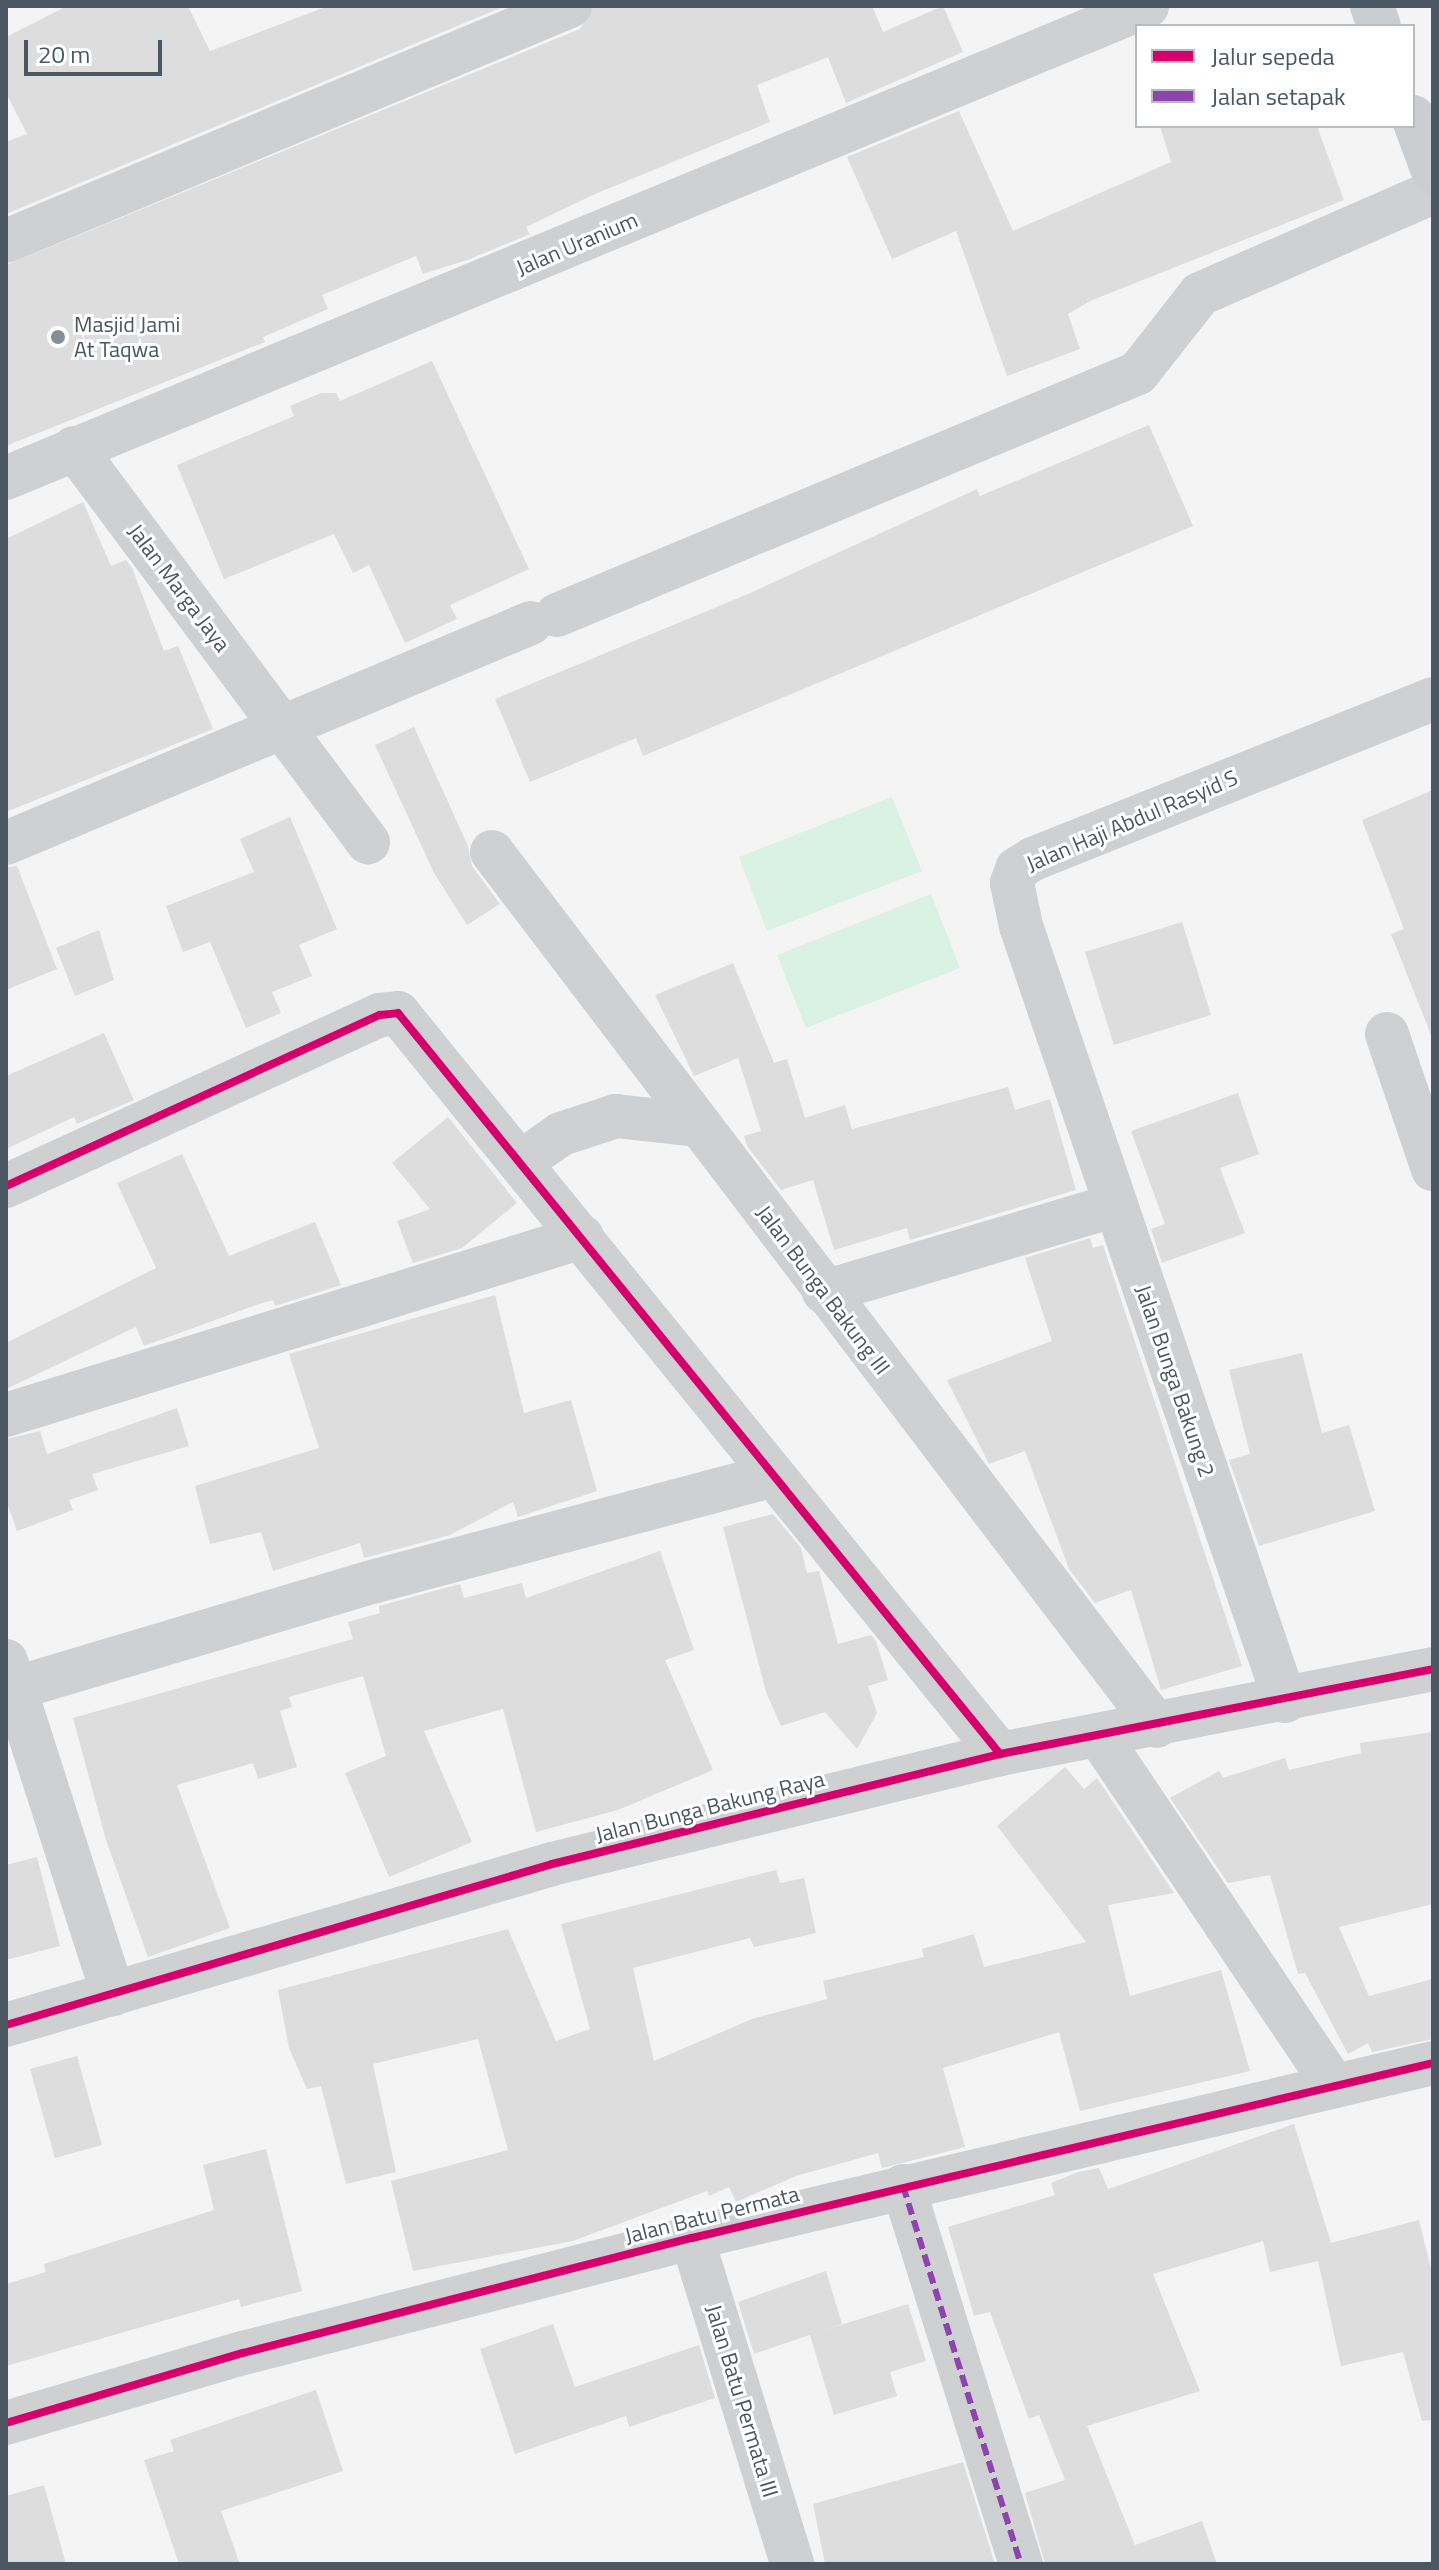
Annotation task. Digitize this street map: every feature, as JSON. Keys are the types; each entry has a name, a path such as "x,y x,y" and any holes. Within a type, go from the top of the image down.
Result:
{"main road":[{"path":"1415,122 1433,171"}],"street":[{"path":"6,241 570,6"},
{"name":"Jalan Uranium","path":"6,478 1147,6"},
{"path":"6,843 1138,373 1200,294 1433,192"},
{"name":"Jalan Marga Jaya","path":"74,448 368,843"},
{"name":"Jalan Haji Abdul Rasyid S","path":"1067,1061 1015,901 1017,869 1433,699"},
{"name":"Jalan Bunga Bakung III","path":"492,852 1157,1726"},
{"path":"6,1186 380,1015 398,1013 582,1237 769,1476 1000,1754"},
{"path":"1387,1034 1433,1169"},
{"name":"Jalan Bunga Bakung 2","path":"1067,1061 1285,1701"},
{"path":"521,1162 561,1134 616,1116 697,1125"},
{"path":"824,1292 1115,1205"},
{"path":"6,1415 582,1237"},
{"path":"113,1994 11,1674 769,1476"},
{"name":"Jalan Bunga Bakung Raya","path":"6,2025 552,1864 1000,1754 1285,1701 1433,1669"},
{"path":"1099,1736 1334,2086"},
{"name":"Jalan Batu Permata","path":"6,2423 243,2353 692,2238 1433,2063"},
{"path":"903,2186 1021,2564"},
{"name":"Jalan Batu Permata III","path":"692,2238 792,2564"}],"green space":[{"path":"892,797 922,871 767,931 739,857"},
{"path":"931,894 960,968 806,1028 777,955"}],"building":[{"path":"67,6 188,6 210,51 328,6 505,6 6,214 6,142 27,134 6,93 6,37"},
{"path":"594,6 872,6 883,32 943,6 963,52 846,103 828,57 757,85 770,122 595,194 526,227 530,234 470,259 423,274 416,256 322,295 328,309 263,337 265,342 6,446 6,265 580,29"},
{"path":"959,111 1013,231 1171,162 1161,128 1318,128 1344,200 1090,301 1068,314 1080,349 1007,376 956,231 892,259 847,157"},
{"path":"432,361 529,569 450,605 457,619 405,643 369,565 353,573 334,534 224,579 177,465 294,416 290,406 321,393 336,393 340,401"},
{"path":"1149,425 1193,526 643,756 636,738 530,782 495,699 748,594 977,489 980,496"},
{"path":"83,502 111,566 126,560 132,568 164,651 178,646 213,729 6,812 6,539"},
{"path":"414,727 468,846 472,866 500,904 467,925 434,873 375,745"},
{"path":"1433,790 1431,1035 1391,934 1404,929 1362,820"},
{"path":"290,817 337,929 299,945 312,976 272,992 281,1013 246,1028 210,942 183,952 166,906 254,872 240,839"},
{"path":"17,866 57,969 6,990 6,867"},
{"path":"1182,922 1211,1015 1114,1045 1085,952"},
{"path":"99,930 114,980 75,996 56,948"},
{"path":"733,963 774,1063 787,1059 805,1118 845,1105 852,1129 1008,1087 1015,1110 1050,1099 1076,1190 910,1240 907,1228 834,1250 813,1180 781,1190 747,1146 744,1136 761,1131 738,1058 694,1076 655,995"},
{"path":"104,1033 134,1100 77,1124 74,1117 6,1149 6,1076"},
{"path":"1238,1093 1259,1154 1220,1168 1245,1233 1162,1263 1151,1229 1165,1224 1131,1131"},
{"path":"448,1117 517,1203 462,1248 413,1263 397,1221 430,1209 392,1163"},
{"path":"182,1154 229,1256 315,1222 341,1285 275,1306 273,1300 256,1305 144,1346 136,1327 6,1389 6,1343 156,1268 117,1183"},
{"path":"1090,1238 1093,1248 1103,1245 1242,1666 1161,1690 1131,1590 1095,1603 1069,1569 1025,1451 989,1464 947,1380 1052,1341 1025,1258"},
{"path":"495,1295 524,1413 571,1400 597,1491 518,1517 513,1502 450,1535 364,1558 360,1543 273,1571 261,1532 210,1544 195,1486 319,1448 289,1354"},
{"path":"1302,1353 1322,1433 1349,1425 1375,1511 1259,1546 1229,1460 1250,1454 1229,1370"},
{"path":"177,1408 189,1446 92,1474 98,1490 69,1500 73,1510 17,1531 6,1500 6,1439 40,1431 47,1454"},
{"path":"773,1514 801,1548 807,1573 819,1571 838,1644 871,1635 876,1641 888,1680 868,1686 877,1713 857,1749 825,1712 781,1726 766,1692 723,1527"},
{"path":"660,1551 694,1650 665,1660 713,1770 618,1810 536,1832 503,1709 424,1731 472,1842 389,1877 345,1773 386,1756 363,1676 289,1697 292,1707 280,1711 297,1767 258,1779 253,1763 177,1785 230,1928 148,1957 106,1840 73,1718 353,1639 348,1622 380,1613 379,1606 460,1584 464,1598 522,1583 526,1598"},
{"path":"1433,1732 1433,1904 1339,1927 1369,1996 1433,1979 1433,2039 1372,2052 1368,2043 1348,2054 1305,1973 1298,1974 1270,1875 1228,1883 1170,1798 1219,1771 1223,1778 1285,1758 1289,1770 1361,1753 1360,1743"},
{"path":"1065,1767 1084,1789 1097,1778 1174,1893 1108,1905 1130,1996 1221,1970 1250,2071 1080,2111 1059,2032 943,2068 965,2147 882,2168 878,2153 796,2176 736,2202 729,2187 709,2196 707,2191 573,2241 413,2271 391,2181 508,2150 478,2039 373,2064 396,2172 346,2184 321,2086 307,2089 289,2048 278,1990 508,1929 556,2041 590,2029 561,1924 776,1870 780,1883 804,1878 816,1933 754,1947 750,1938 633,1968 654,2061 752,2019 827,1999 823,1981 924,1957 922,1949 974,1934 984,1967 1086,1942 997,1826"},
{"path":"37,1857 60,1946 6,1960 6,1865"},
{"path":"77,2056 102,2145 55,2158 30,2069"},
{"path":"1294,2124 1331,2243 1419,2220 1433,2277 1433,2420 1422,2421 1403,2352 1341,2366 1318,2261 1270,2272 1263,2241 1153,2274 1200,2391 1087,2426 1135,2545 1202,2521 1217,2564 1045,2564 1025,2493 1065,2480 1039,2415 1029,2419 990,2312 974,2316 948,2227 1055,2195 1051,2183 1078,2172 1099,2168 1108,2189"},
{"path":"266,2149 302,2291 241,2307 239,2299 6,2366 6,2284 46,2272 44,2264 214,2210 203,2165"},
{"path":"826,2271 842,2324 821,2331 908,2304 926,2361 890,2372 897,2396 834,2415 810,2335 754,2354 738,2302"},
{"path":"553,2324 575,2387 699,2345 715,2398 629,2427 626,2416 515,2454 480,2349"},
{"path":"316,2390 343,2471 221,2511 240,2564 179,2564 144,2460 174,2451 170,2440"},
{"path":"963,2462 995,2564 825,2564 813,2504"},
{"path":"44,2485 66,2564 6,2564 6,2496"}],"marked path":[{"path":"903,2186 1021,2564"}],"cycle path":[{"path":"6,1186 380,1015 398,1013 1000,1754"},
{"path":"6,2025 552,1864 1000,1754 1433,1669"},
{"path":"6,2423 243,2353 692,2238 1433,2063"}],"place":[{"name":"Masjid Jami At Taqwa","path":"58,337"}]}
